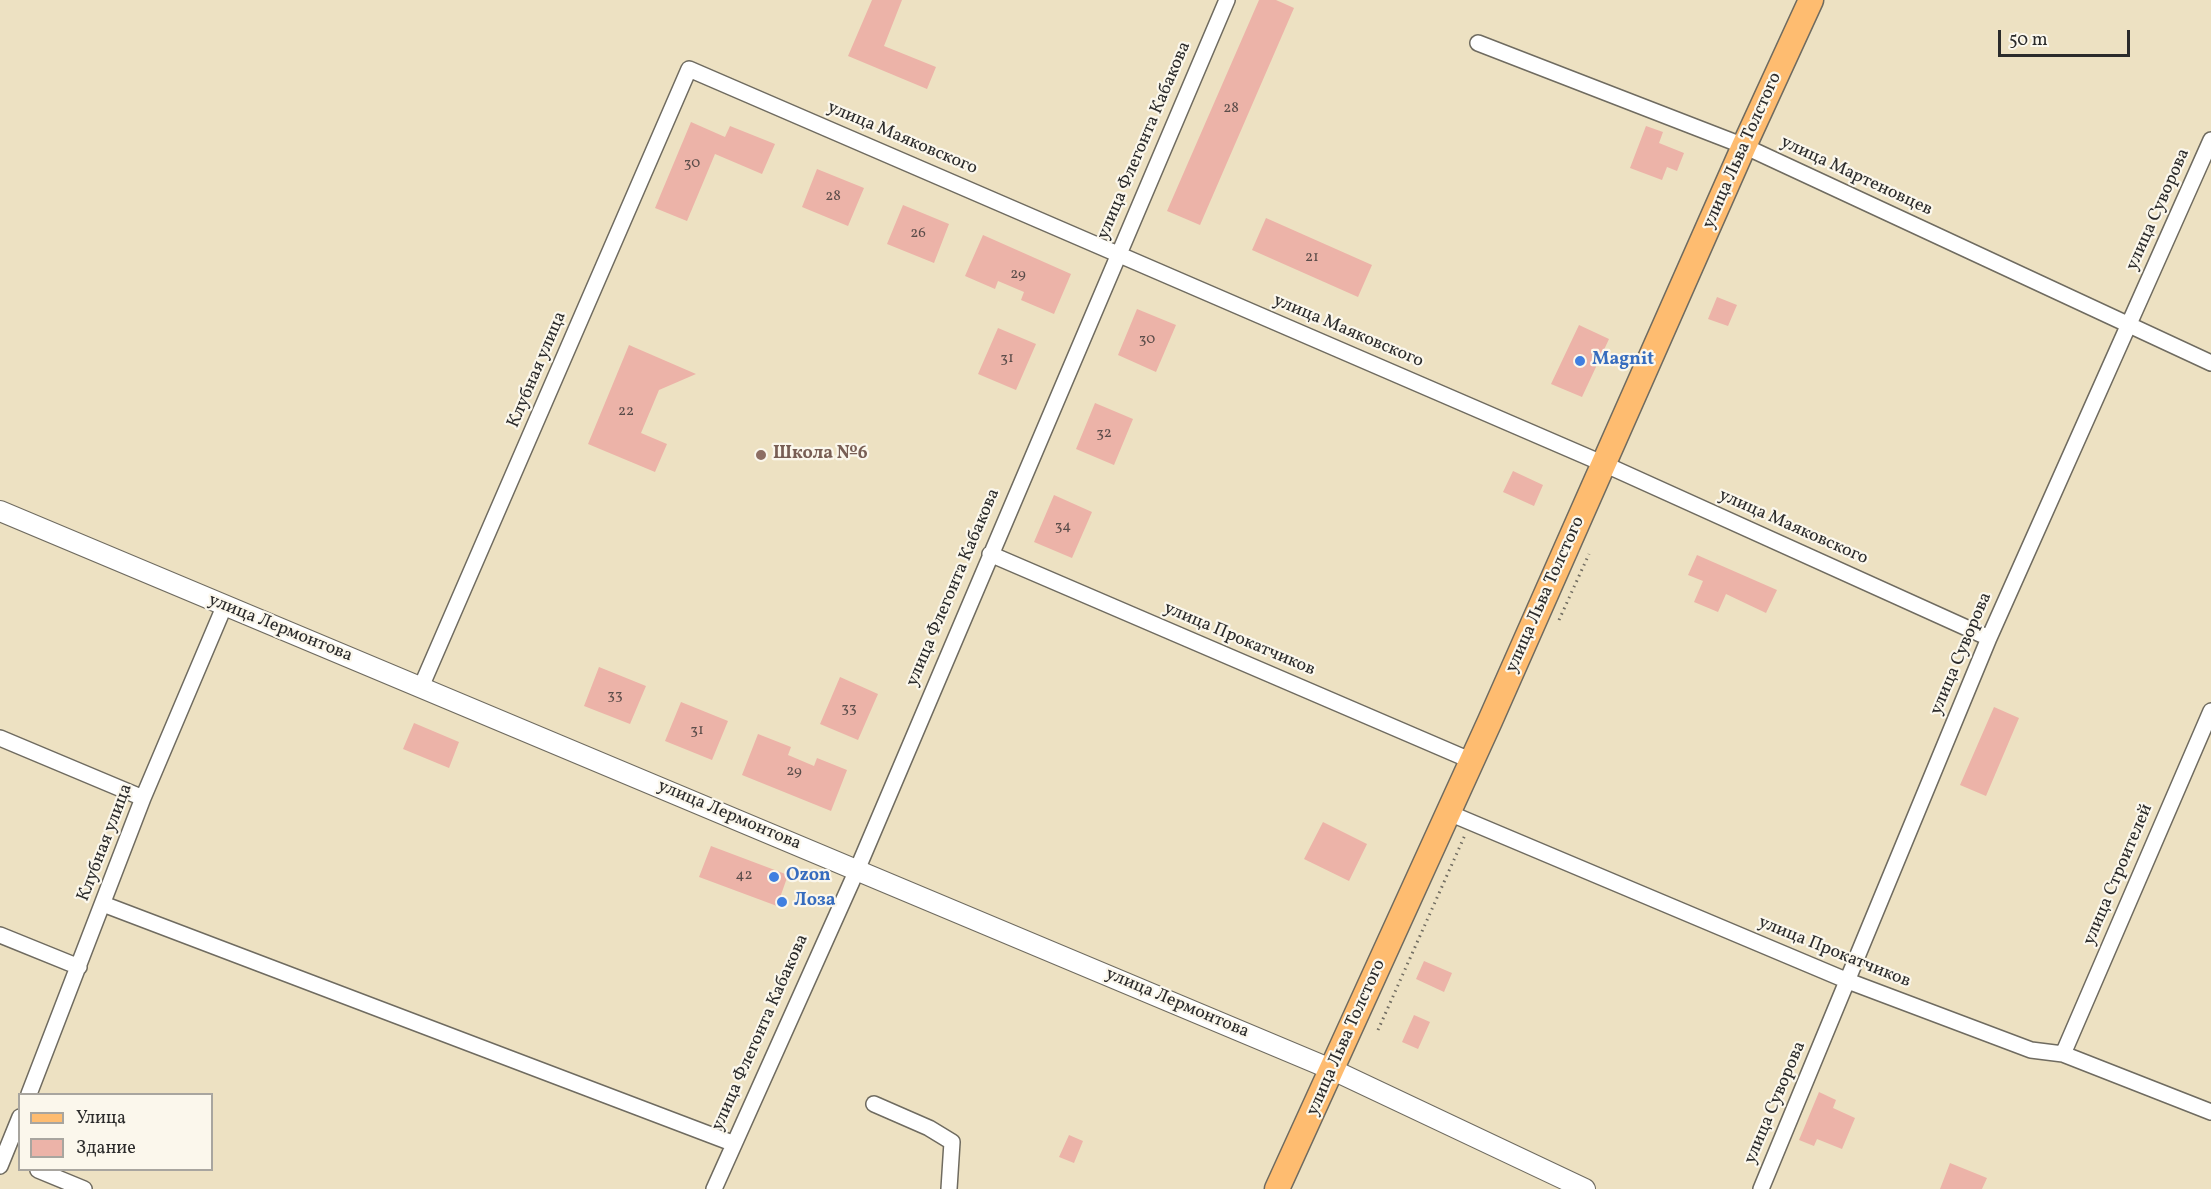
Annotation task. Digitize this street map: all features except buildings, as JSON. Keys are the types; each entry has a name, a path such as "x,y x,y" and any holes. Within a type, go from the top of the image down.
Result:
{"main road":[{"name":"улица Льва Толстого","path":"1278,1189 1333,1070 1459,818 1472,761 1811,0"}],"street":[{"name":"улица Флегонта Кабакова","path":"714,1189 732,1143 857,870 1227,0"},
{"name":"улица Мартеновцев","path":"1479,43 1744,146 2211,363"},
{"name":"улица Маяковского","path":"689,69 1604,464 1989,638"},
{"name":"Клубная улица","path":"422,687 689,69"},
{"name":"улица Суворова","path":"1761,1189 1989,638 2211,140"},
{"name":"улица Лермонтова","path":"0,511 224,607 422,687 1333,1070 1585,1189"},
{"name":"улица Прокатчиков","path":"990,554 1472,761"},
{"name":"Клубная улица","path":"29,1093 143,798 224,607"},
{"name":"улица Строителей","path":"2063,1054 2211,711"},
{"path":"0,738 143,798"},
{"name":"улица Прокатчиков","path":"1459,818 1848,981 2031,1050 2063,1054 2211,1112"},
{"path":"103,904 732,1143"},
{"path":"0,935 79,967"},
{"path":"874,1104 929,1128 952,1143 949,1189"},
{"path":"18,1122 2,1158 18,1162"},
{"path":"40,1171 84,1189"}],"path":[{"path":"1555,629 1589,554"},
{"path":"1378,1030 1459,818"}],"place":[{"name":"Magnit","path":"1580,361"},
{"name":"Школа №6","path":"761,455"},
{"name":"Ozon","path":"774,877"},
{"name":"Лоза","path":"782,902"}]}
